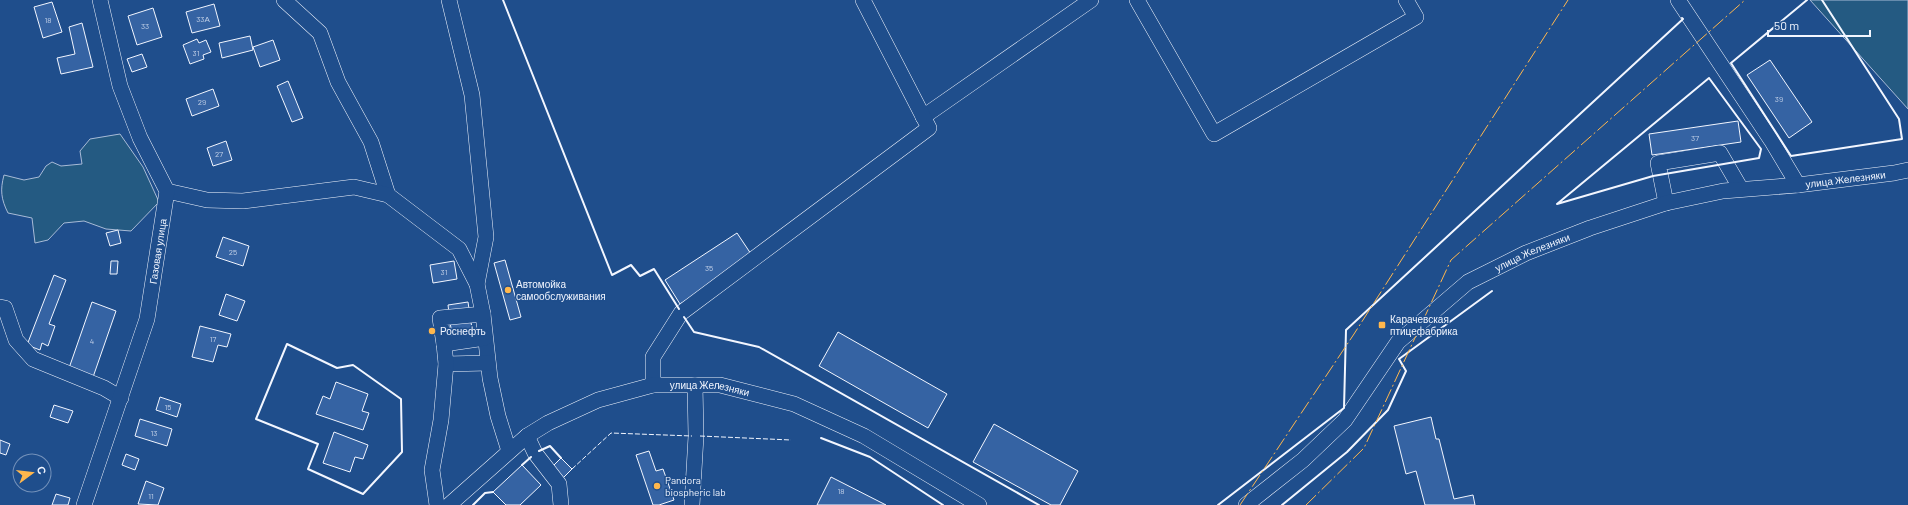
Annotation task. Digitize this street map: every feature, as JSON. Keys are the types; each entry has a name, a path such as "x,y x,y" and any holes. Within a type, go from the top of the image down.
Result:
{"street":[{"path":"100,0 120,86 140,138 167,191 207,200 243,200 354,187 388,195 459,249 477,284 483,314 488,363 498,416 509,451"},
{"path":"284,0 320,33 338,82 371,142 388,195"},
{"path":"449,0 472,95 486,237 477,284"},
{"path":"653,385 653,357 681,313 929,128 863,0"},
{"path":"923,117 1091,0"},
{"path":"1137,0 1214,134 1416,16 1406,0"},
{"path":"1678,0 1772,140 1798,185"},
{"path":"1666,203 1658,163 1720,153 1741,188"},
{"name":"улица Железняки","path":"1246,505 1303,460 1345,420 1398,342 1468,282 1526,253 1590,228 1666,203 1741,188 1798,185 1894,174 1908,170"},
{"name":"Газовая улица","path":"84,505 147,318 167,191"},
{"path":"0,307 5,308 16,340 33,359 104,388 121,398"},
{"path":"437,505 432,470 441,420 446,364 440,318 483,314"},
{"path":"444,344 485,338"},
{"path":"446,364 488,363"},
{"name":"улица Железняки","path":"449,505 526,436 548,423 598,400 653,385 720,385 794,404 864,436 979,505"},
{"path":"692,505 696,436 695,385"},
{"path":"526,436 535,453 559,484 561,505"}],"shaded area":[{"path":"1810,0 1908,0 1908,109"},
{"path":"120,134 143,167 159,202 131,231 106,229 84,221 64,223 48,240 35,243 32,218 8,213 2,194 4,175 24,180 39,177 46,166 52,162 61,166 82,164 80,151 90,139"}],"building":[{"path":"52,2 62,32 43,38 34,7"},
{"path":"214,4 220,26 192,33 186,12"},
{"path":"153,8 162,37 137,45 128,16"},
{"path":"82,23 93,67 61,74 57,58 75,54 69,27"},
{"path":"250,36 253,50 222,58 219,43"},
{"path":"197,39 199,43 206,40 211,52 203,55 204,59 190,64 183,45"},
{"path":"273,40 280,60 260,67 253,47"},
{"path":"142,54 147,67 132,72 127,59"},
{"path":"1770,60 1812,122 1789,138 1747,75"},
{"path":"288,81 303,118 292,122 277,86"},
{"path":"213,89 219,106 192,116 186,99"},
{"path":"1738,121 1741,142 1652,155 1649,134"},
{"path":"226,141 232,160 213,166 207,148"},
{"path":"118,230 121,243 110,246 106,233"},
{"path":"737,233 753,257 680,304 665,280"},
{"path":"223,237 249,246 243,266 216,257"},
{"name":"Автомойка самообслуживания","path":"505,260 521,317 510,320 494,263"},
{"path":"111,261 118,261 117,274 110,274"},
{"path":"454,261 457,279 433,283 430,265"},
{"path":"54,275 66,280 49,324 55,326 48,346 42,343 40,350 27,345"},
{"path":"226,294 245,301 237,321 219,315"},
{"path":"92,302 116,311 92,380 68,371"},
{"path":"468,302 474,342 453,345 448,305"},
{"path":"200,326 231,334 227,347 218,345 213,362 192,357"},
{"path":"838,332 947,394 928,428 819,366"},
{"path":"336,382 368,394 362,411 369,413 363,430 316,414 323,396 330,399"},
{"path":"160,397 181,404 177,417 156,410"},
{"path":"54,405 73,411 68,423 50,417"},
{"path":"1431,417 1436,439 1439,439 1454,499 1473,495 1475,505 1425,505 1416,471 1406,474 1394,426"},
{"path":"140,419 172,429 167,446 135,436"},
{"path":"994,424 1078,471 1060,505 1051,505 973,462"},
{"path":"334,432 368,445 363,459 355,457 350,472 323,463"},
{"path":"0,440 10,444 6,455 0,453"},
{"name":"Pandora biospheric lab","path":"649,451 656,471 663,469 674,500 659,505 653,505 636,455"},
{"path":"126,454 139,459 135,470 122,465"},
{"path":"561,458 572,469 563,478 552,467"},
{"path":"522,465 541,485 520,505 506,505 493,492"},
{"path":"831,477 886,505 817,505"},
{"path":"146,481 164,488 158,505 138,504"},
{"path":"56,494 70,498 68,505 52,505"}],"fence":[{"path":"572,469 611,433 692,436"},
{"path":"700,436 791,440"}],"wall":[{"path":"503,0 612,275 631,265 640,276 654,269 679,309"},
{"path":"1807,0 1731,63 1791,156 1902,139 1899,119 1822,0"},
{"path":"1218,505 1344,408 1346,330 1683,19 1682,18"},
{"path":"1709,78 1761,149 1759,158 1653,176 1557,204 1709,78"},
{"path":"1282,505 1347,452 1388,410 1406,371 1399,359 1492,291"},
{"path":"684,317 694,332 759,347 1039,505"},
{"path":"287,344 337,368 353,365 401,399 402,452 363,494 308,469 318,444 256,419 287,344"},
{"path":"821,438 870,457 943,505"},
{"path":"539,451 550,446 561,458"},
{"path":"522,465 531,457"},
{"path":"473,505 485,493 493,492"}],"power":[{"path":"1240,505 1354,334 1568,0"},
{"path":"1306,505 1364,448 1451,260 1745,0"}],"place":[{"name":"Автомойка самообслуживания","path":"508,290"},
{"name":"Карачевская птицефабрика","path":"1382,325"},
{"name":"Роснефть","path":"432,331"},
{"name":"Pandora biospheric lab","path":"657,486"}]}
